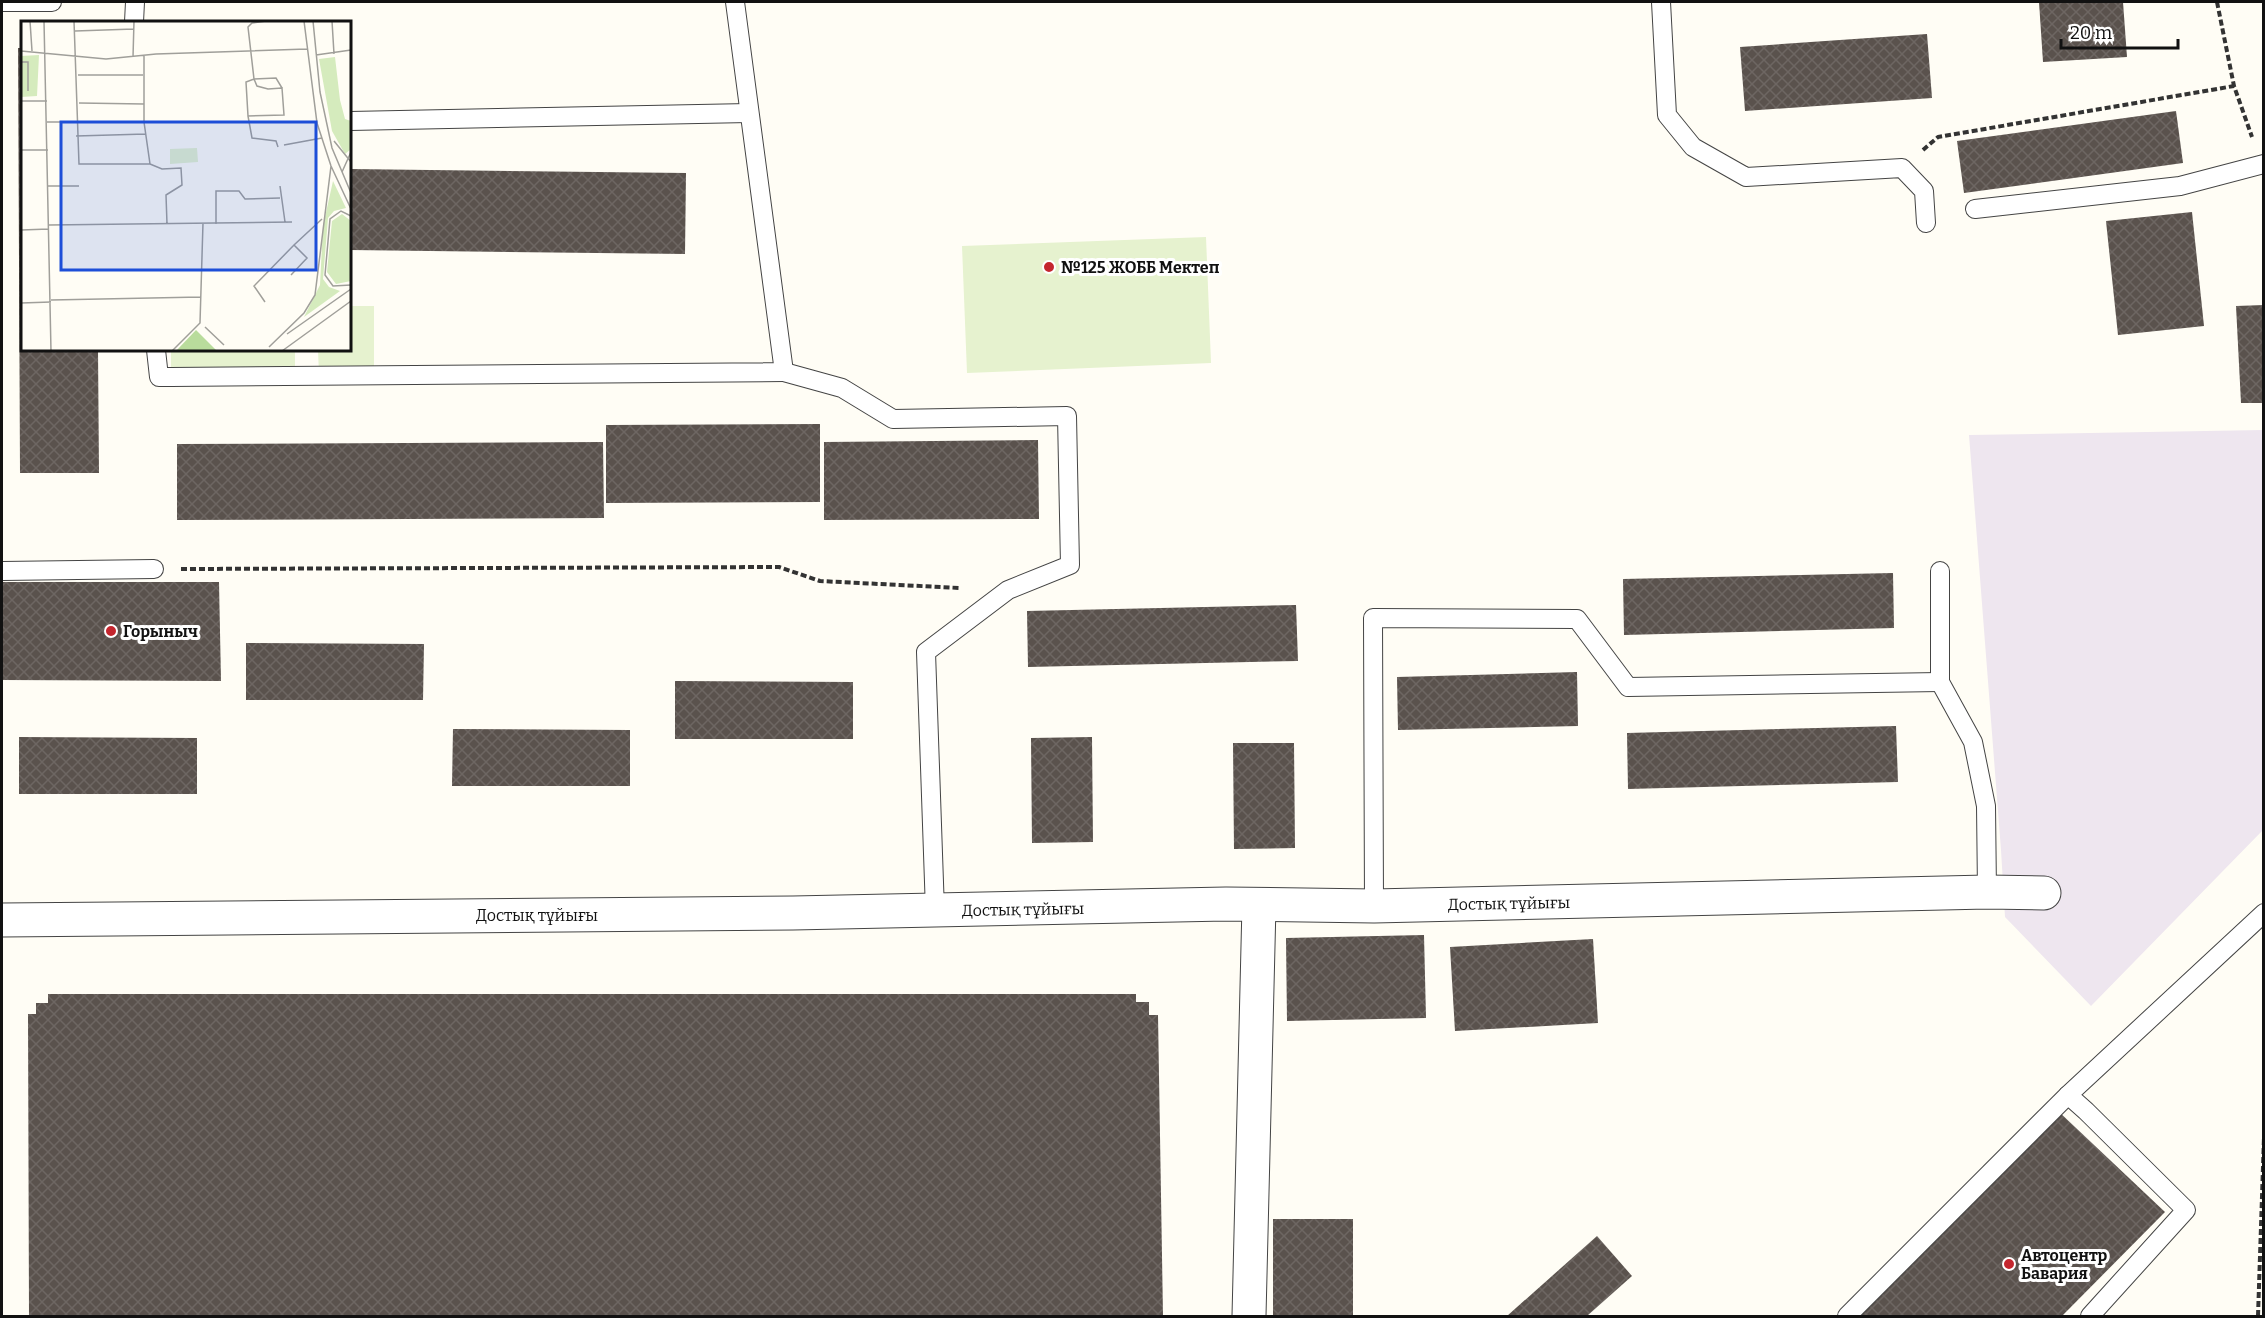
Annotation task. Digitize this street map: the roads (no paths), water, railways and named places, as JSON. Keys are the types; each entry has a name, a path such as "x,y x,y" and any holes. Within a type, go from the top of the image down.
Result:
{"street":[{"name":"Достық тұйығы","path":"2,920 934,911 1259,905 1374,906 1987,892 2044,893"},
{"path":"1249,1317 1259,905"}],"lane":[{"path":"2,2 52,2"},
{"path":"135,2 135,21"},
{"path":"735,2 784,372"},
{"path":"1660,2 1667,115 1693,147 1746,177 1902,168 1924,192 1926,223"},
{"path":"351,121 749,113"},
{"path":"1975,209 2180,186 2263,164"},
{"path":"156,351 159,376 171,377 784,372 842,388 893,419 1067,416 1070,566 1008,590 926,652 934,911"},
{"path":"2,571 154,569"},
{"path":"1940,571 1940,682 1973,742 1986,806 1987,892"},
{"path":"1374,906 1373,618 1577,619 1628,687 1940,682"},
{"path":"1847,1317 2068,1095 2264,913"},
{"path":"2068,1095 2186,1210 2090,1317"}],"place":[{"name":"№125 ЖОББ Мектеп","path":"1049,267"},
{"name":"Горыныч","path":"111,631"},
{"name":"Автоцентр Бавария","path":"2009,1264"}]}
